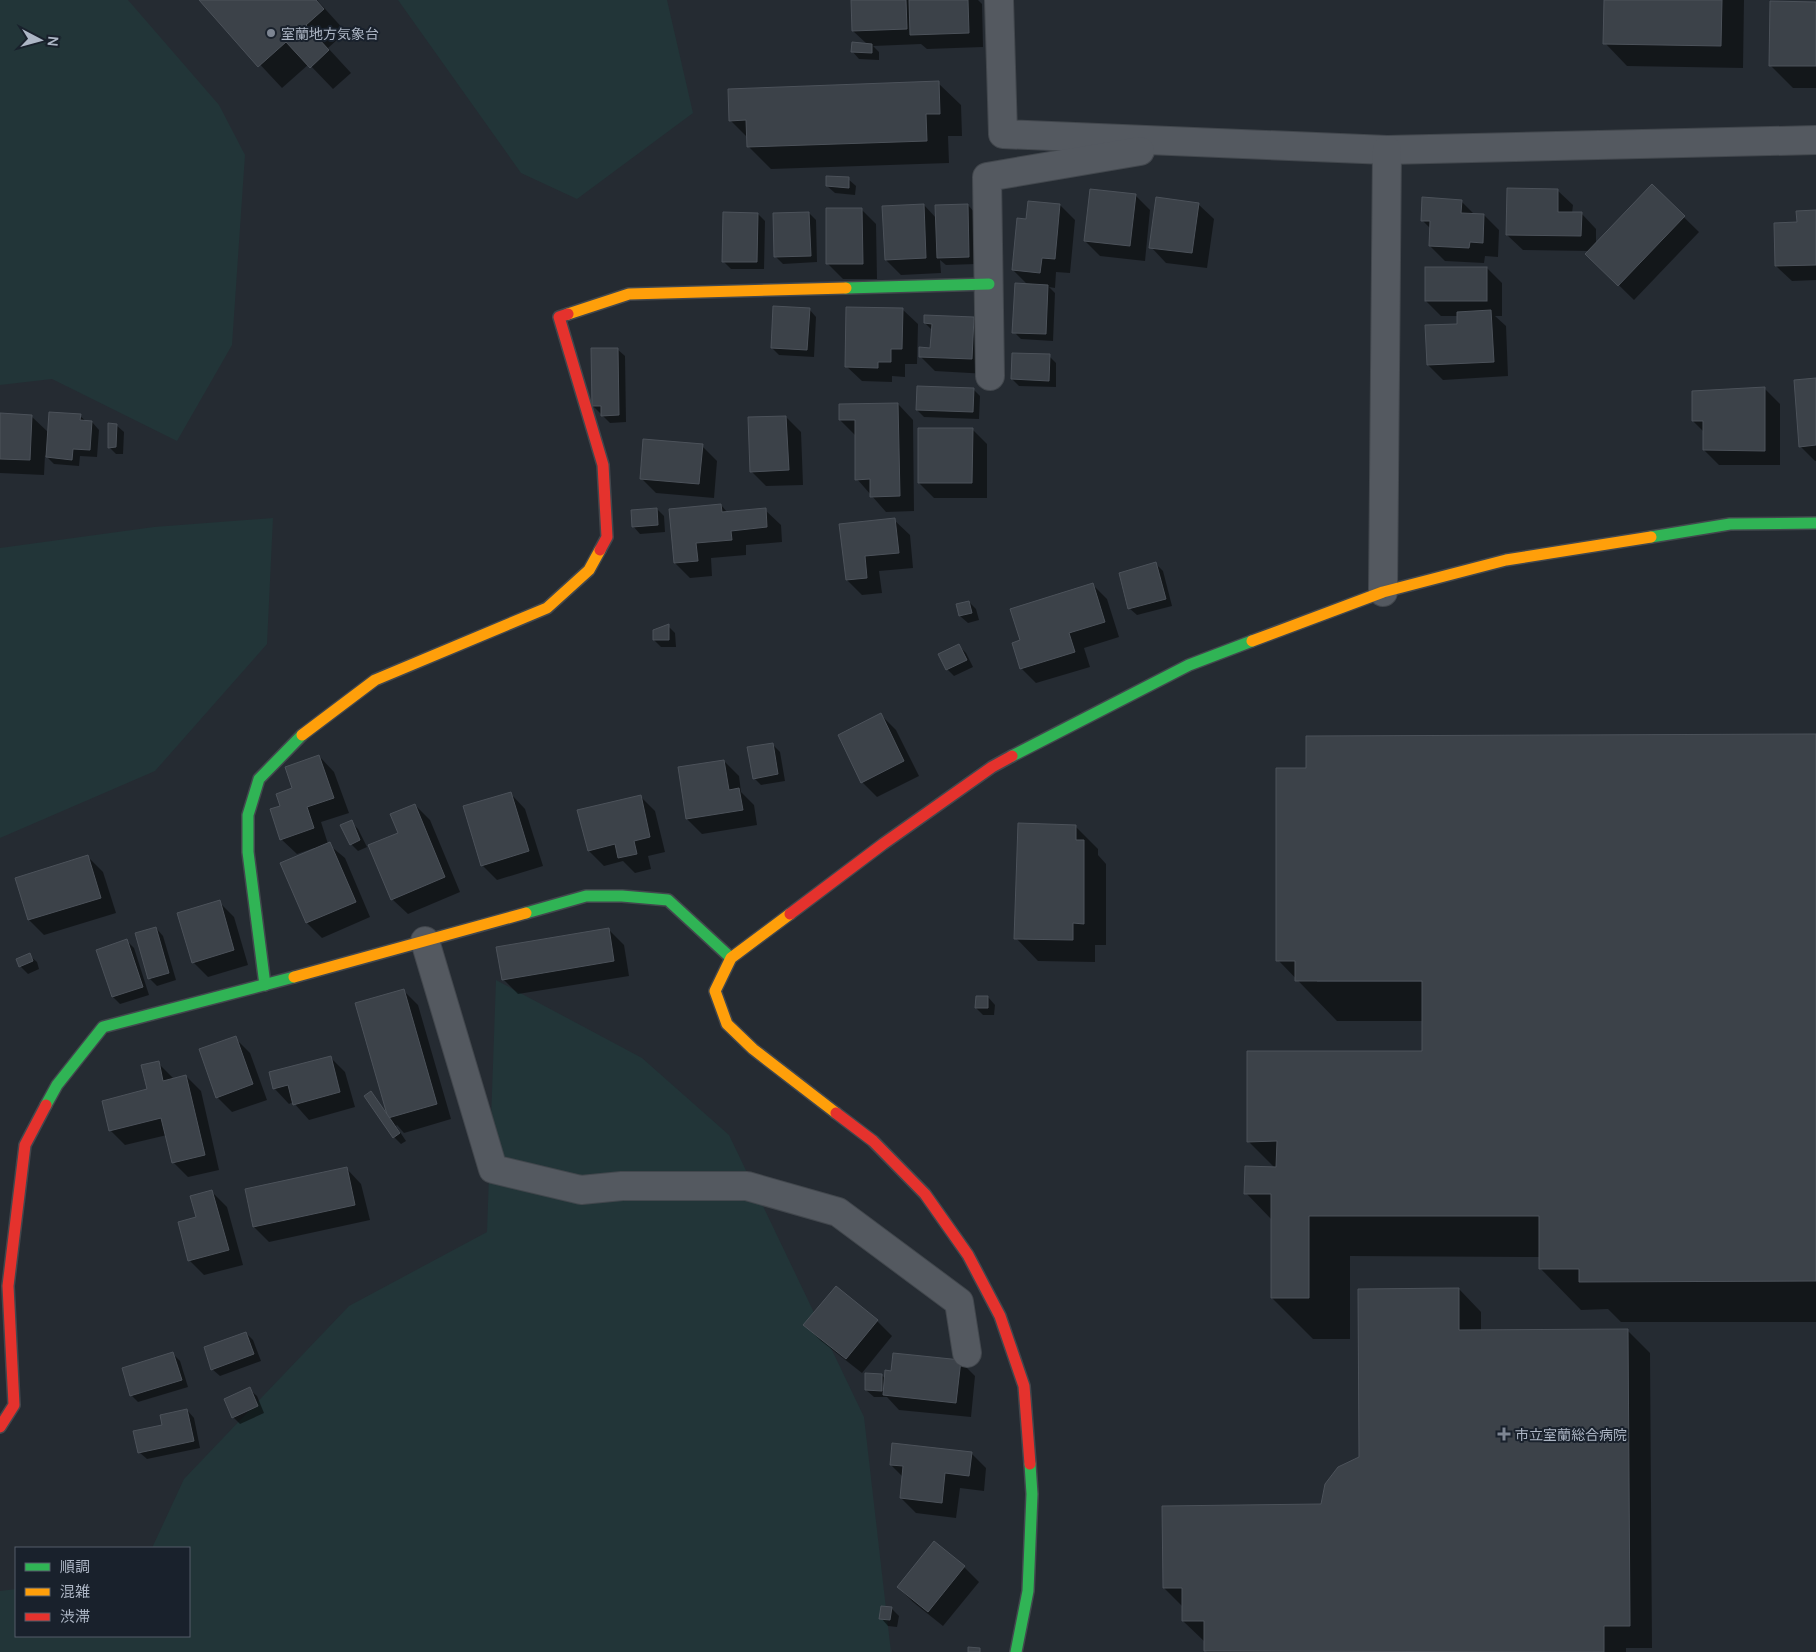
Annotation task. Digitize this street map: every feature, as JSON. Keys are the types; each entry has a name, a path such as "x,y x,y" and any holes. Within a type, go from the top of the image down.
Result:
{"street":[{"path":"999,0 1003,134 1387,150 1816,140"},
{"path":"990,376 986,176 1196,142"},
{"path":"1383,592 1387,150"},
{"path":"265,985 248,852 248,815 259,779 296,740 375,680 547,608 589,570 607,537 604,465 559,317 629,294 989,284"},
{"path":"1016,1652 1028,1591 1032,1494 1024,1386 1000,1316 968,1255 925,1194 873,1141 753,1049 727,1024 715,991 731,958 883,844 992,767 1189,665 1383,592 1506,560 1730,524 1816,523"},
{"path":"0,1427 14,1405 8,1286 25,1145 57,1085 103,1028 586,896 622,896 668,900 731,958"},
{"path":"425,941 493,1169 581,1190 622,1186 747,1186 838,1212 960,1302 968,1353"}],"green space":[{"path":"0,0 128,0 219,105 245,155 232,345 177,441 52,379 0,385"},
{"path":"398,0 667,0 693,113 577,199 521,173"},
{"path":"273,518 267,644 155,771 0,838 0,548 154,527"},
{"path":"496,980 642,1058 729,1135 864,1417 891,1652 0,1652 0,1591 15,1589 15,1637 190,1637 190,1547 152,1547 184,1479 349,1306 487,1232"}],"building":[{"name":"室蘭地方気象台","path":"199,0 316,0 324,9 306,25 329,50 310,68 286,42 258,67"},
{"path":"851,0 906,0 907,29 852,31"},
{"path":"909,0 968,0 969,33 910,35"},
{"path":"1604,0 1722,0 1721,46 1603,44"},
{"path":"1770,1 1816,2 1816,66 1769,66"},
{"path":"852,42 872,44 872,53 851,52"},
{"path":"939,81 940,114 926,114 927,141 747,147 746,120 729,121 728,89"},
{"path":"826,176 849,177 849,188 826,186"},
{"path":"1652,184 1685,216 1618,286 1585,254"},
{"path":"1507,188 1558,189 1558,212 1582,212 1581,236 1506,235"},
{"path":"1090,189 1136,194 1130,246 1084,241"},
{"path":"1156,197 1199,203 1192,253 1149,248"},
{"path":"1422,197 1462,200 1461,213 1484,214 1483,243 1470,242 1469,248 1429,246 1430,221 1421,221"},
{"path":"1028,201 1060,204 1055,259 1042,258 1040,273 1012,270 1017,218 1026,219"},
{"path":"924,204 926,258 885,260 882,206"},
{"path":"968,204 969,257 937,258 935,205"},
{"path":"826,208 862,208 863,264 826,264"},
{"path":"1816,210 1816,265 1775,266 1774,223 1797,222 1796,211"},
{"path":"723,212 758,213 757,262 722,262"},
{"path":"809,212 811,256 774,257 773,213"},
{"path":"1425,267 1487,267 1487,301 1425,301"},
{"path":"1015,283 1048,285 1046,334 1012,333"},
{"path":"773,306 810,308 807,350 771,348"},
{"path":"846,307 903,308 902,349 891,349 891,362 878,362 878,368 845,367"},
{"path":"1491,310 1494,362 1427,365 1425,325 1457,324 1457,312"},
{"path":"924,315 974,317 972,359 919,357 919,347 930,348 932,324 924,323"},
{"path":"591,348 618,348 619,415 601,416 601,406 592,406"},
{"path":"1012,353 1050,354 1049,381 1011,379"},
{"path":"1816,378 1816,445 1799,447 1794,380"},
{"path":"917,386 974,388 973,412 916,410"},
{"path":"1765,387 1765,451 1703,450 1703,421 1692,421 1692,391"},
{"path":"898,403 900,496 870,497 870,479 855,480 855,420 839,420 839,404"},
{"path":"49,412 81,414 80,420 92,421 90,450 73,449 72,460 46,457"},
{"path":"0,413 32,415 30,460 0,459"},
{"path":"786,416 789,470 750,472 748,417"},
{"path":"108,423 117,424 116,447 108,448"},
{"path":"918,428 973,428 972,483 918,483"},
{"path":"643,439 703,444 699,484 640,479"},
{"path":"721,504 722,512 766,508 767,527 731,531 732,540 696,543 698,561 674,563 669,509"},
{"path":"657,508 658,525 632,527 631,510"},
{"path":"895,518 899,553 865,556 867,578 846,580 839,524"},
{"path":"1156,562 1166,599 1128,609 1119,573"},
{"path":"1093,583 1105,622 1069,633 1075,652 1020,669 1012,643 1020,640 1010,609"},
{"path":"969,601 972,613 959,616 956,604"},
{"path":"669,624 669,640 653,640 653,630"},
{"path":"959,644 967,660 946,670 938,654"},
{"path":"881,713 904,761 861,783 838,735"},
{"path":"1816,734 1816,1281 1579,1282 1579,1269 1539,1269 1539,1216 1309,1216 1309,1298 1271,1298 1271,1194 1244,1194 1245,1166 1276,1167 1277,1141 1247,1142 1247,1051 1422,1051 1422,981 1295,981 1295,961 1276,961 1276,768 1306,768 1306,736"},
{"path":"773,743 778,774 753,779 747,747"},
{"path":"319,755 334,798 307,807 314,828 280,840 270,809 280,806 276,794 292,788 285,767"},
{"path":"724,760 729,790 739,788 743,810 686,819 678,767"},
{"path":"511,792 529,851 481,866 463,806"},
{"path":"641,795 650,837 634,841 637,854 618,858 615,844 588,851 577,810"},
{"path":"415,804 445,877 391,900 368,845 398,833 390,814"},
{"path":"352,820 360,840 350,845 340,825"},
{"path":"1018,823 1076,825 1076,840 1084,840 1084,924 1073,923 1073,940 1014,939"},
{"path":"330,842 356,902 306,923 280,863"},
{"path":"88,855 101,898 28,920 15,878"},
{"path":"220,900 234,950 192,963 177,913"},
{"path":"156,927 169,973 148,979 135,933"},
{"path":"609,928 614,961 502,980 496,947"},
{"path":"127,939 143,987 112,997 96,950"},
{"path":"30,953 33,961 19,967 16,959"},
{"path":"404,989 437,1104 388,1118 355,1003"},
{"path":"976,996 988,996 988,1008 975,1008"},
{"path":"236,1036 253,1084 216,1098 199,1049"},
{"path":"331,1056 340,1092 293,1105 288,1085 273,1089 269,1072"},
{"path":"159,1061 163,1081 186,1075 205,1155 172,1163 161,1118 109,1131 102,1101 147,1089 141,1065"},
{"path":"371,1091 400,1133 393,1138 364,1096"},
{"path":"347,1167 355,1205 253,1227 245,1189"},
{"path":"212,1190 229,1250 188,1261 178,1222 196,1217 190,1196"},
{"path":"836,1286 878,1320 846,1359 803,1325"},
{"path":"1459,1288 1459,1330 1628,1329 1630,1626 1604,1626 1604,1652 1204,1651 1204,1621 1182,1621 1182,1588 1163,1588 1162,1506 1321,1504 1325,1484 1338,1467 1359,1457 1358,1289"},
{"path":"246,1332 254,1354 211,1370 204,1347"},
{"path":"173,1352 182,1380 130,1396 122,1368"},
{"path":"893,1353 961,1360 956,1403 883,1395 885,1370 891,1371"},
{"path":"865,1373 882,1374 882,1391 865,1390"},
{"path":"250,1387 258,1406 232,1418 224,1399"},
{"path":"187,1409 194,1441 138,1453 133,1431 162,1425 160,1415"},
{"path":"892,1443 972,1452 969,1476 945,1473 942,1503 900,1498 903,1466 890,1465"},
{"path":"934,1541 965,1566 928,1612 897,1587"},
{"path":"881,1606 892,1607 890,1620 879,1619"},
{"path":"968,1647 980,1648 980,1652 968,1652"}],"traffic: fast":[{"path":"846,288 989,284"},
{"path":"1651,537 1730,524 1816,523"},
{"path":"1012,756 1189,665 1252,641"},
{"path":"265,985 248,852 248,815 259,779 302,735"},
{"path":"526,913 586,896 622,896 668,900 731,958"},
{"path":"46,1105 57,1085 103,1027 294,977"},
{"path":"1016,1652 1028,1591 1032,1494 1030,1464"}],"traffic: slow":[{"path":"568,314 629,294 846,288"},
{"path":"1252,641 1383,592 1506,560 1651,537"},
{"path":"302,735 375,680 547,608 589,570 600,550"},
{"path":"294,977 526,913"},
{"path":"790,914 731,958 715,991 727,1024 753,1049 836,1113"}],"traffic: jam":[{"path":"568,314 559,317 603,465 607,537 600,550"},
{"path":"790,914 883,844 992,767 1012,756"},
{"path":"0,1427 14,1405 8,1286 25,1145 46,1105"},
{"path":"836,1113 873,1141 925,1194 968,1255 1000,1316 1024,1386 1030,1464"}],"place":[{"name":"室蘭地方気象台","path":"271,33"},
{"name":"市立室蘭総合病院","path":"1504,1434"}]}
